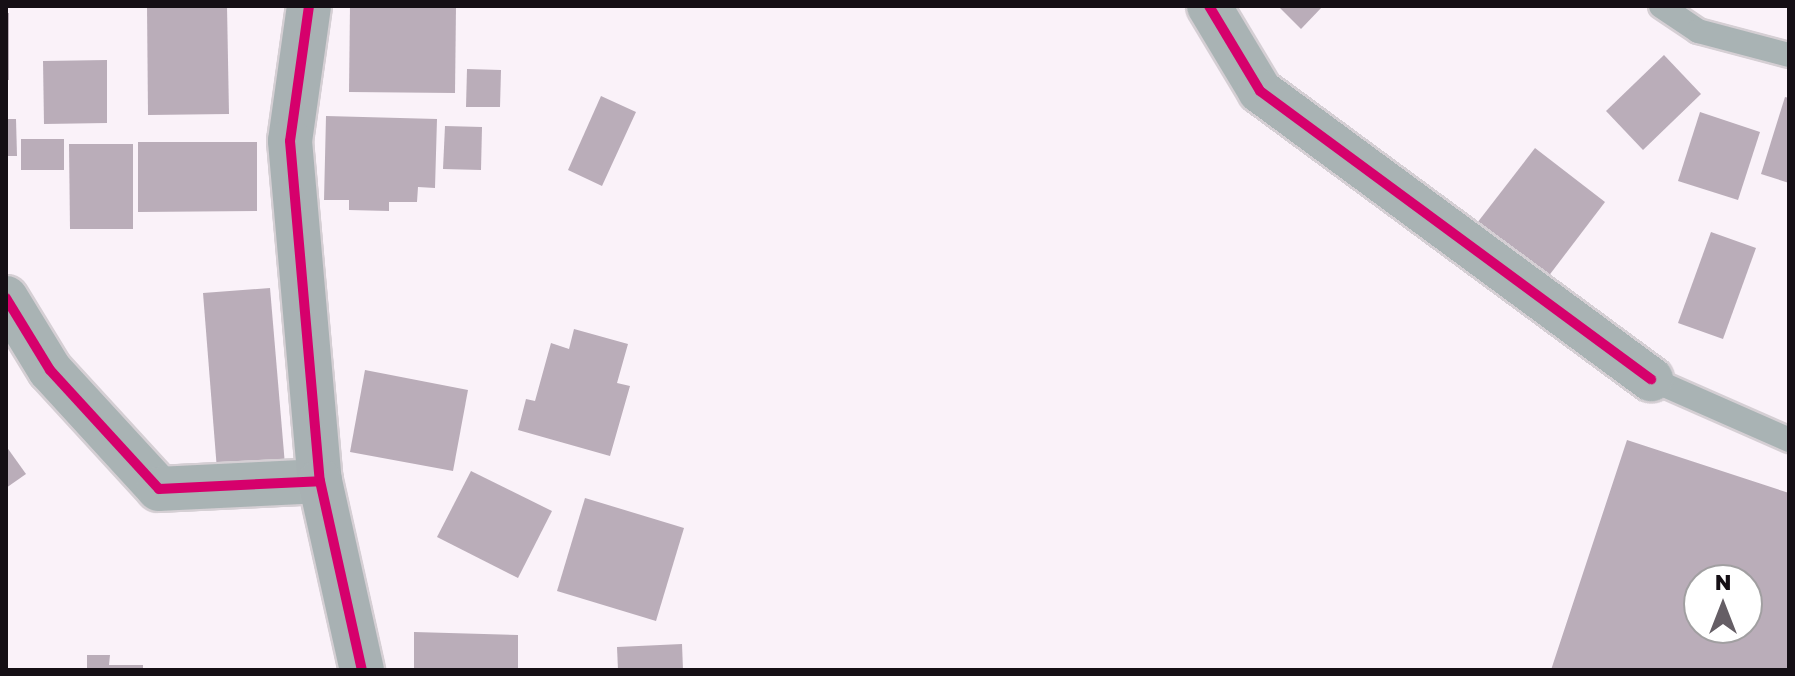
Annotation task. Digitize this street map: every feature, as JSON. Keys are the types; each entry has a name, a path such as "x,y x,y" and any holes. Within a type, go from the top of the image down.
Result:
{"street":[{"path":"309,6 290,141 320,481 362,670"},
{"path":"1209,6 1260,91 1651,379"},
{"path":"6,298 50,370 159,489 320,481"}],"lane":[{"path":"1661,6 1698,31 1789,55"},
{"path":"1651,379 1789,440"}],"building":[{"path":"147,6 227,6 229,114 148,115"},
{"path":"350,6 456,6 455,93 349,92"},
{"path":"1278,6 1323,6 1301,29"},
{"path":"6,13 9,13 9,80 6,80"},
{"path":"1664,55 1701,94 1643,150 1606,111"},
{"path":"107,60 107,123 44,124 43,61"},
{"path":"467,69 501,70 500,107 466,107"},
{"path":"601,96 636,112 602,186 568,170"},
{"path":"1785,97 1789,98 1789,183 1761,174"},
{"path":"1700,112 1760,132 1738,200 1678,181"},
{"path":"326,116 437,119 435,188 418,187 417,202 389,202 389,211 349,210 349,200 324,200"},
{"path":"6,119 16,119 17,156 6,156"},
{"path":"445,126 482,127 481,170 443,169"},
{"path":"21,139 64,139 64,170 21,170"},
{"path":"138,142 257,142 257,211 138,212"},
{"path":"69,144 133,144 133,229 70,229"},
{"path":"1535,148 1605,202 1538,290 1467,236"},
{"path":"1711,232 1756,248 1723,339 1678,323"},
{"path":"270,288 285,465 217,470 203,293"},
{"path":"574,329 628,344 617,383 630,386 610,456 518,430 526,399 535,401 551,343 569,349"},
{"path":"365,370 468,390 453,471 350,452"},
{"path":"1627,440 1789,493 1789,670 1551,670"},
{"path":"6,446 26,474 6,488"},
{"path":"471,471 552,511 518,578 437,537"},
{"path":"585,498 684,528 656,621 557,591"},
{"path":"414,632 518,635 518,670 414,670"},
{"path":"682,644 683,670 618,670 617,647"},
{"path":"87,655 110,655 109,665 143,665 143,670 87,670"}],"cycle path":[{"path":"309,6 290,141 320,481 362,670"},
{"path":"1209,6 1260,91 1651,379"},
{"path":"6,298 50,370 159,489 320,481"}]}
